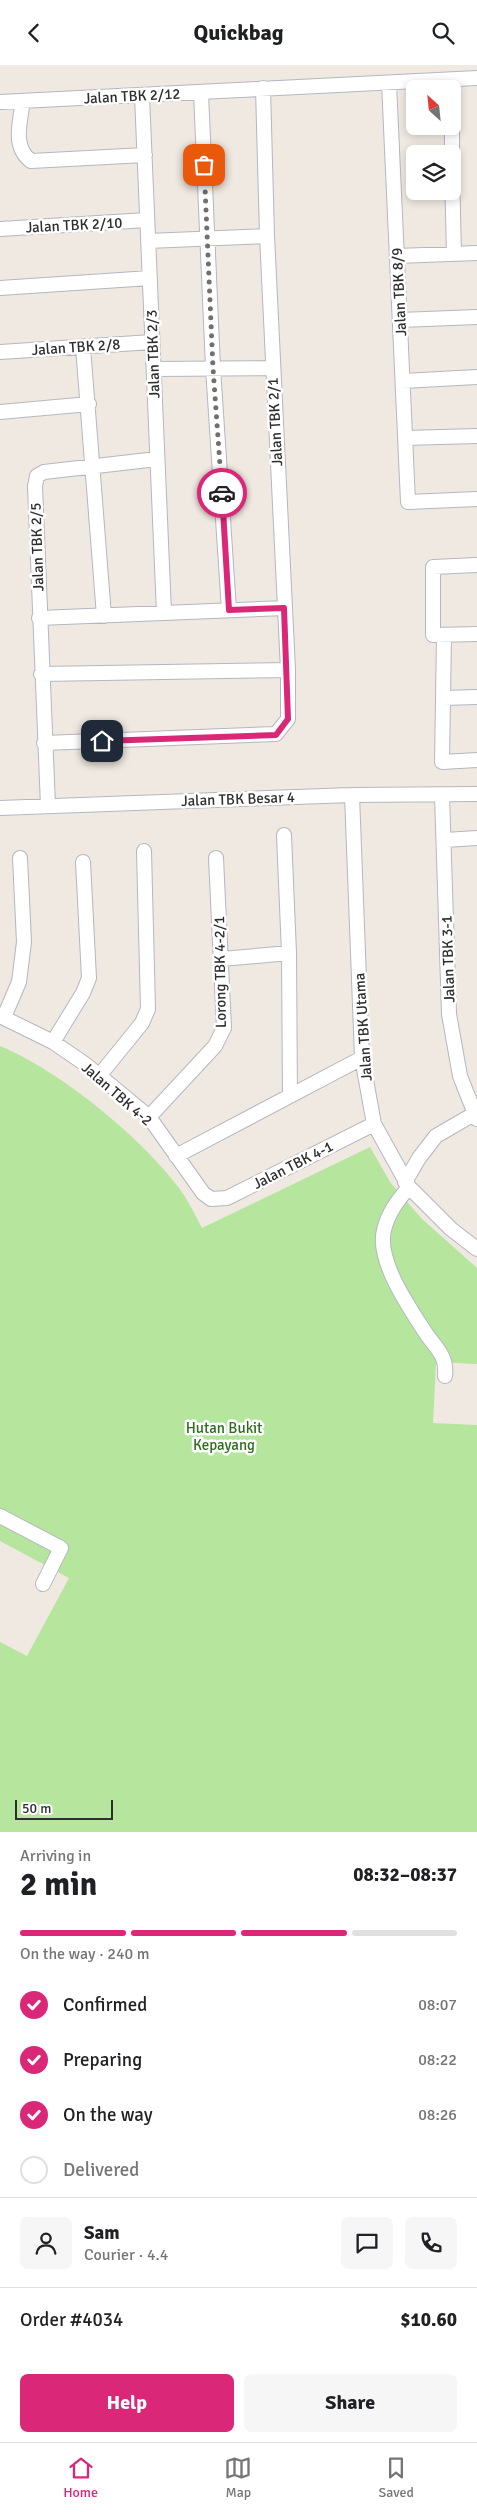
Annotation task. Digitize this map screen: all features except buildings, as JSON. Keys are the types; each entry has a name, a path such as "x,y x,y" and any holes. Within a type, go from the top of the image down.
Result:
{"street":[{"path":"461,82 477,78"},
{"name":"Jalan TBK 8/9","path":"389,83 408,502 477,499"},
{"path":"148,241 267,236 263,88 406,83"},
{"name":"Jalan TBK 2/12","path":"11,102 202,93 263,88"},
{"path":"202,93 213,368 229,610"},
{"name":"Jalan TBK 2/3","path":"142,96 164,613"},
{"path":"11,102 19,147 23,155 31,161 144,155"},
{"path":"453,200 454,254"},
{"name":"Jalan TBK 2/10","path":"5,228 147,221"},
{"name":"Jalan TBK 2/1","path":"44,743 276,735 288,719 288,670 267,236"},
{"path":"397,256 477,253"},
{"path":"0,288 150,278"},
{"path":"400,321 477,317"},
{"name":"Jalan TBK 2/8","path":"0,352 152,342"},
{"path":"83,347 94,466 104,616"},
{"path":"154,369 272,367"},
{"path":"403,381 477,377"},
{"path":"0,413 89,404"},
{"path":"405,438 477,436"},
{"path":"94,466 157,459"},
{"name":"Jalan TBK 2/5","path":"48,806 41,674 35,485 37,477 44,472 94,466"},
{"path":"477,565 433,567 433,635 477,634"},
{"path":"39,617 284,608"},
{"path":"444,635 442,762 477,760"},
{"path":"41,674 288,670"},
{"path":"443,698 477,697"},
{"name":"Jalan TBK Besar 4","path":"0,808 352,795 477,793"},
{"name":"Jalan TBK Utama","path":"352,795 362,1058 374,1124 407,1184 451,1229 477,1249"},
{"name":"Jalan TBK 3-1","path":"442,795 445,840 449,1014 460,1076 475,1117"},
{"path":"284,835 289,953 290,1096"},
{"path":"445,840 477,837"},
{"path":"98,1075 142,1023 148,1009 144,851"},
{"path":"2,1016 19,983 24,943 20,858"},
{"name":"Lorong TBK 4-2/1","path":"149,1117 221,1038 224,1029 216,858"},
{"path":"52,1042 82,993 89,977 83,862"},
{"path":"222,959 289,953"},
{"name":"Jalan TBK 4-2","path":"2,1016 52,1042 98,1075 149,1117 203,1193 211,1199"},
{"path":"176,1156 362,1058"},
{"path":"445,1376 446,1363 408,1305 385,1259 383,1232 392,1209 407,1184 419,1158 436,1136 475,1117"},
{"name":"Jalan TBK 4-1","path":"211,1199 227,1199 374,1124"},
{"path":"0,1516 61,1548 43,1584"}],"green space":[{"name":"Hutan Bukit Kepayang","path":"0,1046 48,1071 73,1088 121,1127 163,1168 179,1188 202,1228 370,1147 390,1182 421,1218 477,1268 477,1364 436,1362 433,1423 477,1425 477,1832 0,1832 0,1642 27,1656 69,1578 0,1541"}],"way so far":[{"path":"204,165 213,368 222,493"}],"route":[{"path":"102,741 276,735 288,719 288,670 284,608 229,610 222,493"}]}
